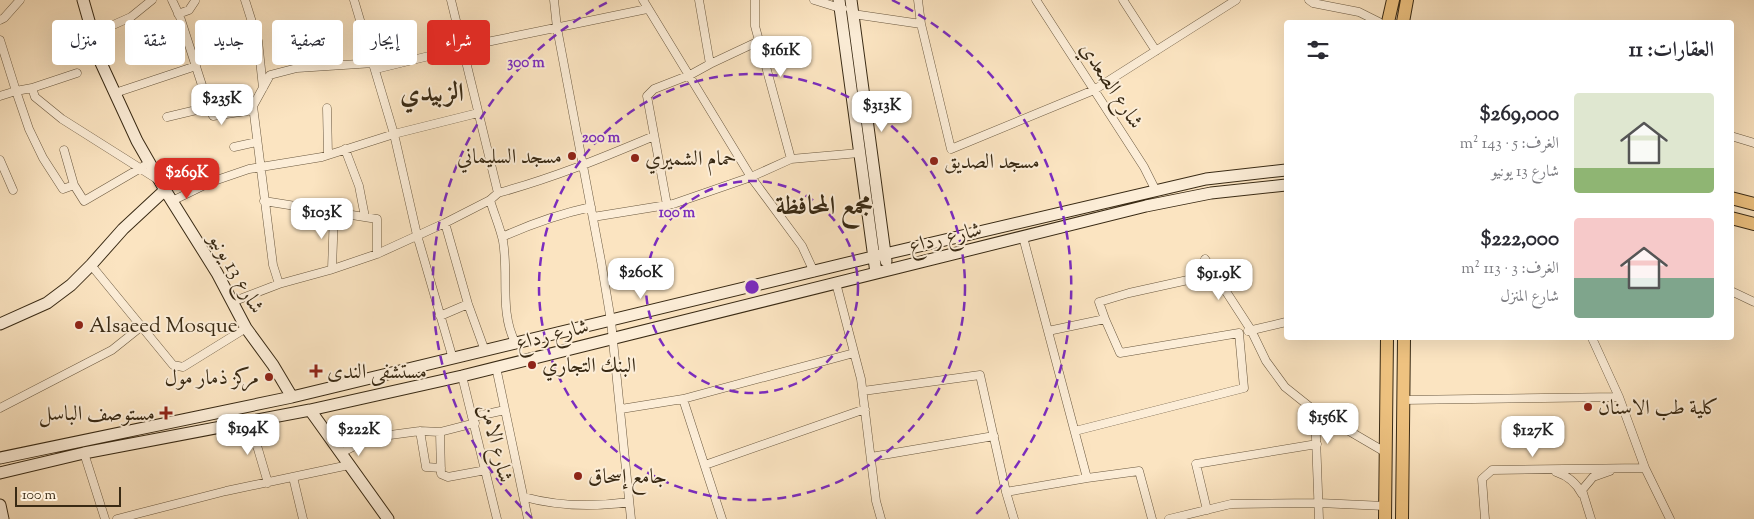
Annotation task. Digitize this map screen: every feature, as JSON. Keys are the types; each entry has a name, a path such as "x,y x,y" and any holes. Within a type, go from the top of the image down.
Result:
{"main road":[{"name":"شارع 13 يونيو","path":"83,0 89,20"},
{"path":"1388,20 1393,0"},
{"path":"1403,20 1407,0"},
{"path":"847,7 859,153 879,255 888,270"},
{"path":"847,7 879,255 876,273"},
{"name":"شارع 13 يونيو","path":"103,65 145,166 162,185 217,274 246,328 273,365 292,398"},
{"name":"شارع رداع","path":"0,458 292,398 879,255 1206,179 1284,170"},
{"path":"0,324 47,303 71,285 124,229 162,185"},
{"name":"شارع رداع","path":"0,472 84,453 310,410 462,376 1146,206 1211,193 1284,185"},
{"path":"1734,199 1754,204"},
{"path":"1734,219 1754,224"},
{"path":"1385,513 1387,340"},
{"path":"1402,519 1404,340"},
{"path":"310,410 388,519"},
{"path":"0,505 4,519"}],"street":[{"path":"0,20 20,0"},
{"path":"115,25 131,18 152,0"},
{"path":"172,0 212,116 254,110"},
{"path":"178,14 189,10 195,0"},
{"path":"245,0 258,41 263,88"},
{"path":"354,0 394,134 418,235 454,359"},
{"path":"451,0 457,20"},
{"path":"554,0 557,28 584,166 611,321 630,519"},
{"path":"643,0 751,178 802,246 814,272"},
{"path":"700,0 710,64"},
{"path":"755,0 755,26 791,159"},
{"path":"814,0 921,24"},
{"path":"918,0 921,24 951,149 1094,90 1236,0"},
{"name":"شارع الصعدي","path":"1036,0 1144,167 1156,191"},
{"path":"1123,0 1156,51"},
{"path":"1309,0 1313,3 1358,12 1376,20"},
{"path":"490,42 647,9"},
{"path":"0,40 29,129 62,189 74,185"},
{"path":"666,205 647,96 654,89 690,76 710,64 759,41"},
{"path":"279,284 273,265 253,106 270,75 297,68 375,66 427,55"},
{"path":"468,65 498,193"},
{"path":"115,94 196,66"},
{"path":"0,96 77,73"},
{"path":"32,88 35,98 62,119 145,166 84,202 74,185 64,150"},
{"path":"167,117 209,106"},
{"path":"327,108 328,155"},
{"path":"172,201 211,182 260,168 328,155 394,134 478,113"},
{"path":"232,302 279,284 376,254 445,223 490,200 498,193 584,166 654,136"},
{"path":"1734,137 1754,143"},
{"path":"234,146 257,142"},
{"path":"345,149 359,186 365,217"},
{"path":"593,217 666,205 751,178 791,159 859,153"},
{"path":"0,160 13,190"},
{"path":"54,174 69,166"},
{"path":"264,200 377,219 376,254"},
{"path":"490,200 502,238 506,309 510,333 516,344"},
{"path":"502,238 530,224 591,206"},
{"path":"332,269 334,212"},
{"path":"445,223 468,304 485,352"},
{"path":"1023,237 1087,478"},
{"path":"1205,259 1251,330 1266,361 1285,386 1315,412 1385,452"},
{"path":"91,265 174,365 183,367 246,328"},
{"path":"1215,274 1129,293 1099,302 1120,353 1239,333 1284,322"},
{"path":"836,283 863,390 876,501 881,519"},
{"path":"1734,292 1754,302"},
{"path":"440,316 468,304"},
{"path":"1048,331 1105,319"},
{"path":"0,408 112,350 142,326"},
{"path":"1075,431 1244,388 1239,333"},
{"path":"1593,340 1619,397 1645,468 1670,519"},
{"path":"620,409 683,399 854,352"},
{"path":"496,367 528,519"},
{"path":"863,390 980,375 1006,492 1014,519"},
{"name":"شارع الامن","path":"462,376 497,519"},
{"path":"1403,400 1619,397"},
{"path":"683,399 722,519"},
{"path":"705,465 865,409"},
{"path":"341,453 364,442 390,435 440,432 505,410"},
{"path":"1315,412 1319,519"},
{"path":"247,422 268,482"},
{"path":"420,432 426,467 441,468"},
{"path":"440,432 441,474 448,477 486,470"},
{"path":"870,457 994,436"},
{"path":"1206,510 1196,464 1316,444"},
{"path":"84,453 105,519"},
{"path":"117,519 268,482 349,465"},
{"path":"1591,519 1582,490 1593,477 1616,468"},
{"path":"1485,519 1482,479 1492,470 1645,468"},
{"path":"1549,470 1566,475 1578,486 1585,498"},
{"path":"1006,492 1139,471 1152,519"},
{"path":"293,477 303,519"},
{"path":"524,498 547,503 585,505 629,502"},
{"path":"1169,519 1231,504 1319,503 1385,513"}],"place":[{"name":"مسجد السليماني","path":"572,156"},
{"name":"حمام الشميري","path":"635,158"},
{"name":"مسجد الصديق","path":"934,161"},
{"name":"Alsaeed Mosque","path":"79,325"},
{"name":"البنك التجاري","path":"532,365"},
{"name":"مستشفى الندى","path":"316,371"},
{"name":"مركز ذمار مول","path":"269,377"},
{"name":"كلية طب الاسنان","path":"1588,407"},
{"name":"مستوصف الباسل","path":"166,413"},
{"name":"جامع إسحاق","path":"578,476"}],"district":[{"name":"الزبيدي","path":"432,92"},
{"name":"مجمع المحافظة","path":"824,205"}]}
